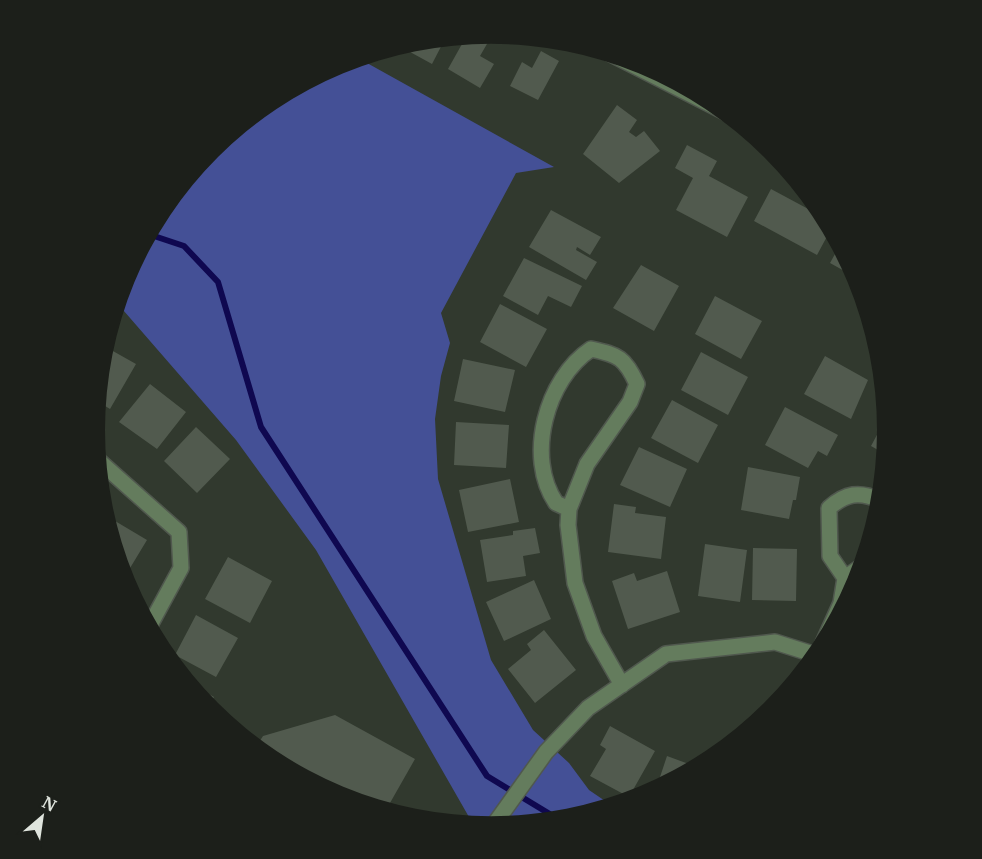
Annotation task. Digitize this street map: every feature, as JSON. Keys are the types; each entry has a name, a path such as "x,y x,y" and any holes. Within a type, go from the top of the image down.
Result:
{"street":[{"path":"569,509 556,503 543,477 541,458 547,419 565,372 579,357 591,349 611,353 628,363 637,384 630,402 587,464 569,509 568,525 575,583 594,636 622,685"},
{"path":"107,468 179,532 181,568 154,617"},
{"path":"844,586 845,578 830,556 829,508 843,495 865,494 871,497"},
{"path":"845,578 849,575"},
{"path":"501,816 536,767 588,708 666,654 775,642 806,652"}],"shaded area":[{"path":"368,64 554,167 516,173 441,313 450,343 441,376 435,419 438,479 491,660 533,730 569,763 589,790 602,799 541,812 516,815 468,815 316,550 236,440 123,310 145,259 170,215 201,175 236,139 298,95 320,83"}],"building":[{"path":"487,44 480,56 494,64 480,88 448,69 462,45"},
{"path":"441,47 432,64 411,52"},
{"path":"541,51 559,61 538,100 510,86 522,62 532,68"},
{"path":"617,105 637,120 629,132 636,137 644,131 660,151 619,183 583,154"},
{"path":"687,145 717,161 709,176 748,197 727,237 676,210 693,178 675,168"},
{"path":"771,189 807,208 826,239 817,255 754,221"},
{"path":"551,210 601,237 590,255 577,247 576,250 597,262 586,280 529,247"},
{"path":"835,255 842,270 830,263"},
{"path":"524,258 582,286 571,307 548,296 538,315 503,296"},
{"path":"641,265 679,286 654,331 613,308"},
{"path":"715,296 762,321 741,359 695,334"},
{"path":"500,304 547,329 526,367 480,342"},
{"path":"113,351 136,364 110,409 106,404"},
{"path":"701,352 748,377 728,415 681,390"},
{"path":"825,356 868,380 851,419 804,394"},
{"path":"463,359 515,370 505,412 454,401"},
{"path":"150,384 186,412 157,449 119,422"},
{"path":"672,400 718,425 698,463 651,438"},
{"path":"785,407 838,435 827,456 818,451 808,468 765,445"},
{"path":"456,422 509,425 506,468 454,465"},
{"path":"196,427 230,459 197,493 164,461"},
{"path":"877,435 876,449 871,446"},
{"path":"639,447 687,469 670,507 620,485"},
{"path":"748,467 800,477 796,500 793,500 789,519 741,510"},
{"path":"510,479 519,522 468,532 459,490"},
{"path":"614,504 636,507 635,513 666,517 661,559 608,552"},
{"path":"116,522 147,540 130,568"},
{"path":"535,528 540,553 523,556 526,576 487,582 480,540 513,535 513,531"},
{"path":"705,544 747,550 740,602 698,596"},
{"path":"753,548 797,549 796,601 752,600"},
{"path":"228,557 272,581 250,623 205,599"},
{"path":"667,571 680,612 628,629 612,581 634,573 637,581"},
{"path":"534,580 551,619 504,641 486,602"},
{"path":"196,615 238,638 216,677 180,658 176,652"},
{"path":"544,630 576,670 535,703 508,669 531,650 527,644"},
{"path":"335,715 415,759 391,802 320,776 261,739 263,736"},
{"path":"610,726 655,751 634,788 621,793 590,776 606,749 600,745"},
{"path":"667,756 686,763 662,776 660,777"}],"waterway":[{"path":"157,237 184,246 218,282 261,427 487,776 545,811"}]}
